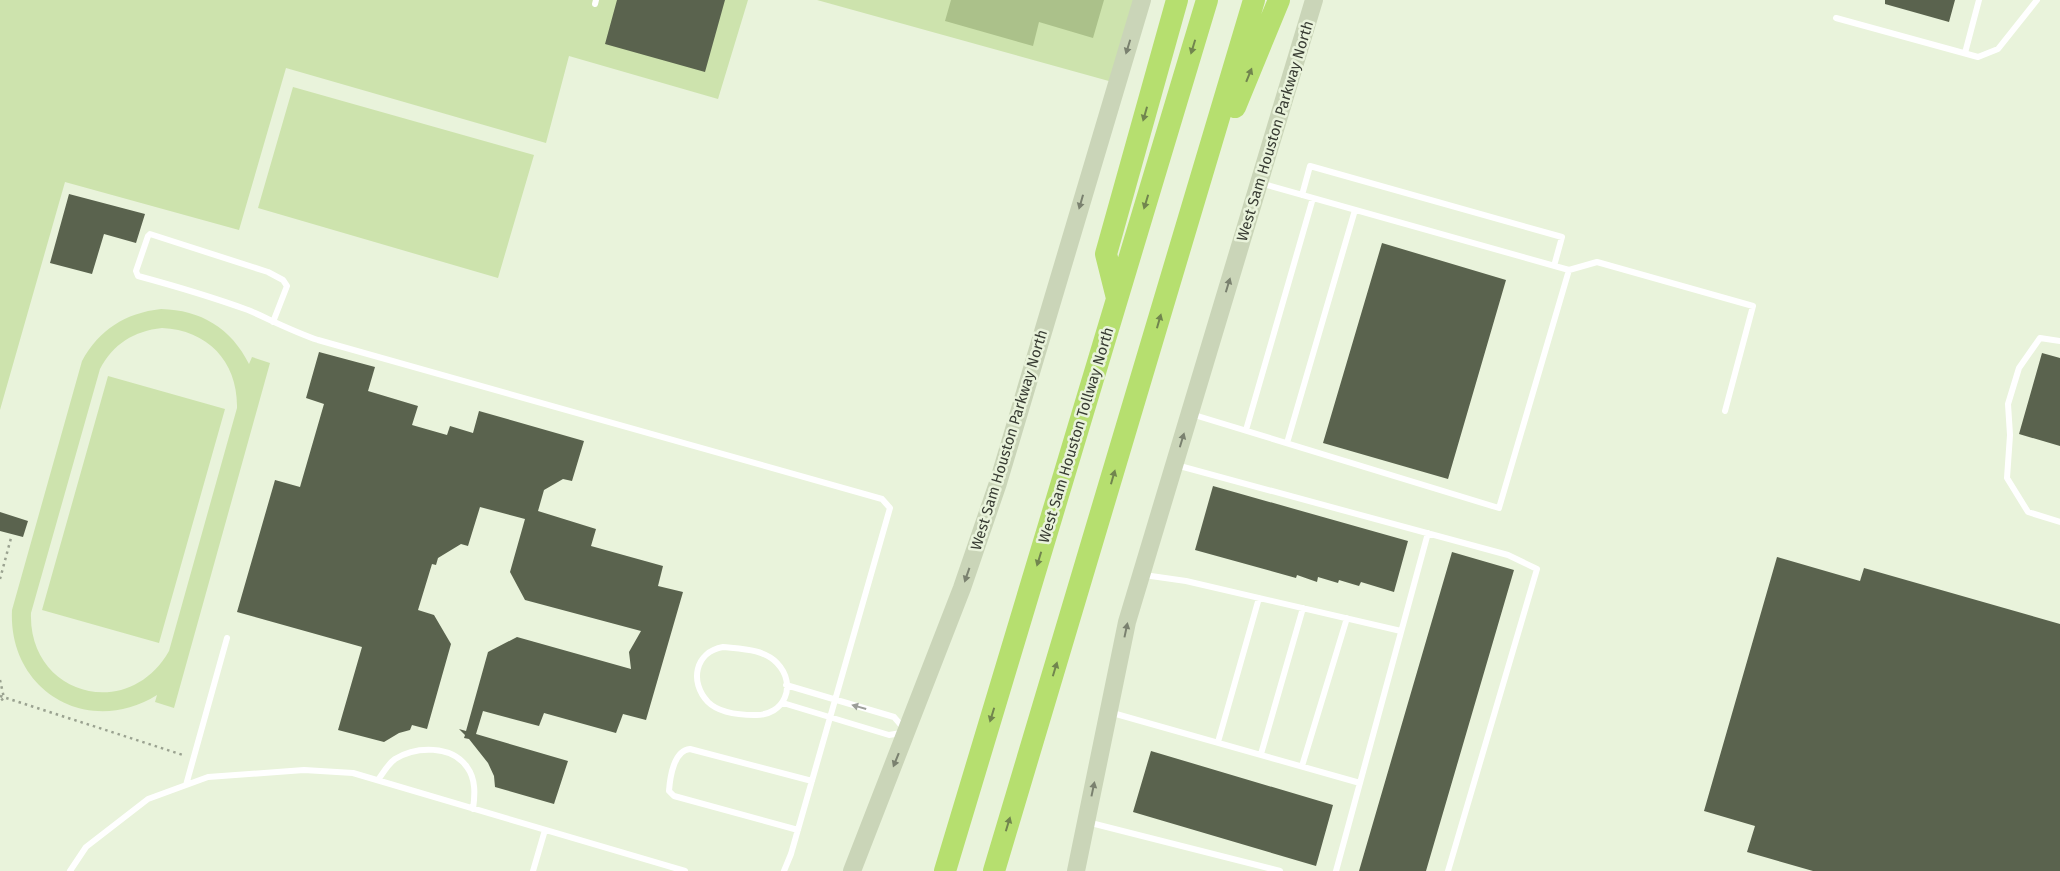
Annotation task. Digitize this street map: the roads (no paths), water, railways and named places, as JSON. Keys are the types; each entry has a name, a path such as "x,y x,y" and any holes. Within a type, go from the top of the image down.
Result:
{"highway":[{"path":"1117,298 1106,254 1177,0"},
{"name":"West Sam Houston Tollway North","path":"945,871 1207,0"},
{"path":"994,871 1254,0"},
{"path":"1184,233 1279,0"}],"main road":[{"name":"West Sam Houston Parkway North","path":"852,871 962,588 998,483 1142,0"},
{"name":"West Sam Houston Parkway North","path":"1076,871 1127,622 1314,0"}],"lane":[{"path":"1965,53 1980,0"},
{"path":"1836,18 1978,57 1998,49 2037,0"},
{"path":"1302,195 1310,166 1319,168 1562,237 1554,266"},
{"path":"1259,183 1569,270 1597,262 1753,306 1725,411"},
{"path":"1246,430 1313,198"},
{"path":"1286,443 1355,210"},
{"path":"273,322 288,286 283,280 268,272 150,234 148,236 136,271 138,276 194,291 318,340 882,499 890,508 798,830 784,871"},
{"path":"1190,413 1499,508 1569,270"},
{"path":"2060,340 2040,338 2019,368 2008,404 2010,435 2007,478 2028,512 2060,522"},
{"path":"1174,465 1508,555 1537,569 1448,871"},
{"path":"1336,871 1428,533"},
{"path":"1142,574 1186,581 1401,631"},
{"path":"1218,742 1259,598"},
{"path":"1261,754 1303,608"},
{"path":"1302,766 1347,618"},
{"path":"186,785 227,638"},
{"path":"723,647 746,649 764,654 777,662 786,676 783,703 767,716 741,715 723,710 709,703 700,690 697,675 703,656 712,649 723,647"},
{"path":"783,703 889,736 907,732 894,717 786,685"},
{"path":"1109,712 1360,783"},
{"path":"378,780 395,759 414,751 432,749 454,756 467,766 472,778 475,794 473,809"},
{"path":"798,830 674,796 669,791 669,785 678,754 682,750 690,749 812,781"},
{"path":"70,871 86,847 148,799 208,777 304,770 353,773 685,871"},
{"path":"1086,822 1280,871"},
{"path":"533,871 545,830"}]}
